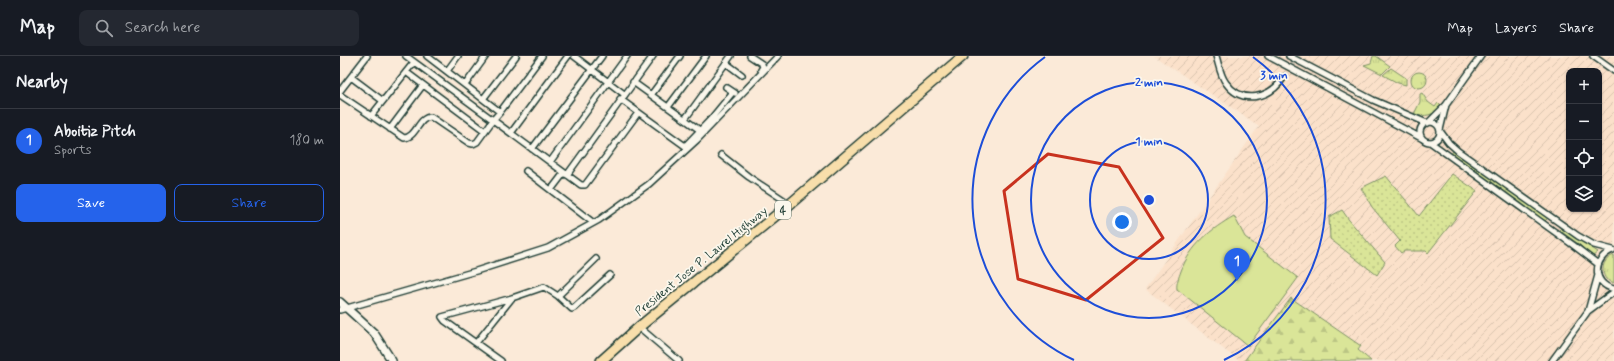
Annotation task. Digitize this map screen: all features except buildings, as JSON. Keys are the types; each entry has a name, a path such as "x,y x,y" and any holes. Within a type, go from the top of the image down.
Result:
{"highway":[{"name":"President Jose P. Laurel Highway","path":"601,361 640,327 790,204 963,56"}],"main road":[{"path":"340,302 374,332 392,361"}],"street":[{"path":"340,91 367,56"},
{"path":"406,56 581,185 585,184 638,112"},
{"path":"447,71 458,56"},
{"path":"465,85 486,56"},
{"path":"483,99 516,56"},
{"path":"340,95 404,138 410,136 423,119 431,117 469,143 473,144 477,142 542,56"},
{"path":"511,133 568,56"},
{"path":"574,56 624,94"},
{"path":"532,149 602,56"},
{"path":"550,162 627,56"},
{"path":"551,190 565,174 653,56"},
{"path":"651,95 680,56"},
{"path":"668,107 706,56"},
{"path":"685,119 732,56"},
{"path":"750,56 762,64 763,67 754,77"},
{"path":"340,310 476,271 548,248 599,220 649,184 681,155 778,56"},
{"path":"1216,56 1225,82 1242,95 1256,97 1267,94 1277,87 1284,77"},
{"path":"1268,56 1430,142 1598,264"},
{"path":"1289,56 1383,104 1428,123 1436,124 1449,143 1458,151 1578,236 1594,245 1614,250"},
{"path":"1423,139 1420,132 1424,125 1428,123 1446,105 1481,56"},
{"path":"1593,56 1614,71"},
{"path":"429,57 500,112"},
{"path":"371,116 414,62"},
{"path":"726,63 742,75"},
{"path":"406,72 485,131"},
{"path":"351,77 383,101"},
{"path":"633,82 701,131"},
{"path":"390,129 423,85"},
{"path":"620,99 684,146 701,131 734,93 726,87"},
{"path":"1379,115 1385,111 1383,104"},
{"path":"1430,142 1438,139 1446,105"},
{"path":"721,155 749,177 790,204"},
{"path":"526,170 591,221"},
{"path":"1588,311 1598,274 1598,264 1601,257 1606,252 1614,250"},
{"path":"558,296 596,259"},
{"path":"1598,274 1604,285 1614,289"},
{"path":"501,361 445,321 442,317 512,298 544,287 558,296 572,309 610,275"},
{"path":"1552,361 1588,311 1614,292"},
{"path":"476,343 512,298"},
{"path":"640,327 679,361"}],"highlighted area":[{"path":"1048,154 1119,167 1163,238 1086,300 1018,279 1004,191"}],"shaded area":[{"path":"1154,56 1614,56 1614,361 1371,361 1358,350 1361,347 1239,361 1145,289 1259,126"}],"green space":[{"path":"1373,56 1376,56 1390,66 1382,74 1364,65 1371,63"},
{"path":"1391,68 1406,78 1406,85 1398,83 1383,75"},
{"path":"1419,72 1425,74 1427,80 1425,86 1419,88 1413,86 1411,80 1413,74"},
{"path":"1422,93 1428,102 1435,107 1438,103 1441,106 1432,114 1414,114 1420,102 1420,94"},
{"path":"1453,151 1548,218 1545,221 1451,154"},
{"path":"1452,174 1477,191 1428,253 1426,251 1404,251 1401,253 1395,246 1400,241 1372,207 1361,188 1386,176 1419,216"},
{"path":"1342,210 1385,262 1377,275 1330,239 1329,217"},
{"path":"1234,216 1245,237 1298,278 1248,346 1177,289 1177,282 1181,271 1185,262 1196,246 1209,233"},
{"path":"1561,228 1598,252 1592,257 1580,245 1559,230"},
{"path":"1614,255 1614,283 1606,279 1603,269 1607,259"},
{"path":"1291,298 1361,346 1358,350 1371,361 1244,361"}],"tunnel":[{"path":"1284,77 1297,56"}],"place":[{"name":"Aboitiz Pitch","path":"1237,281"}]}
